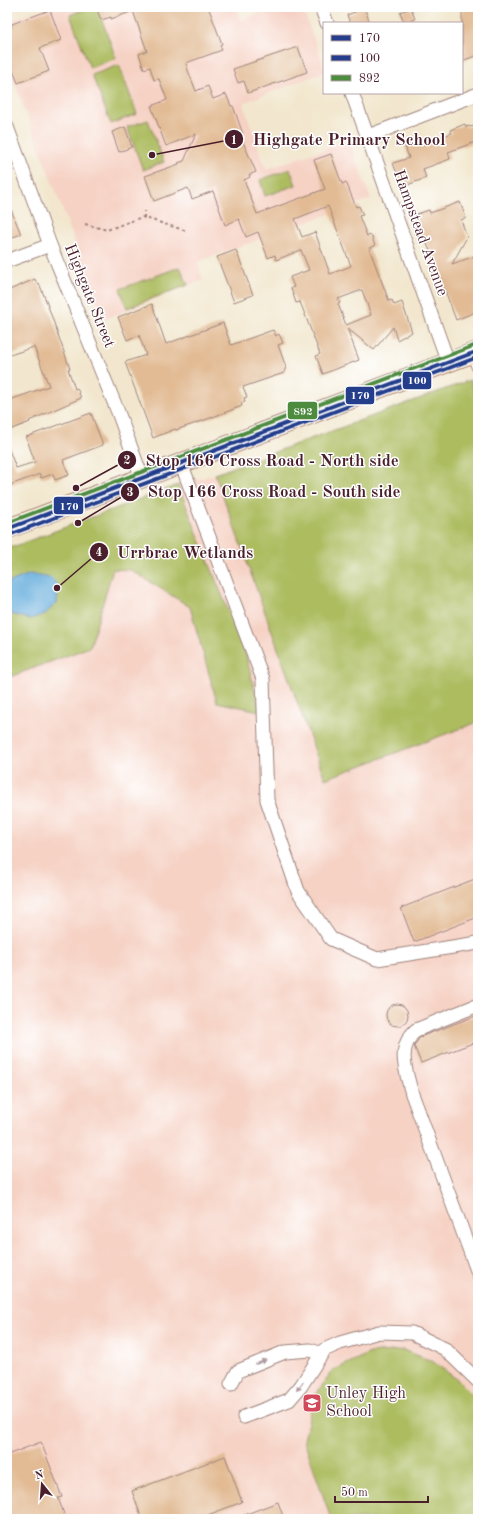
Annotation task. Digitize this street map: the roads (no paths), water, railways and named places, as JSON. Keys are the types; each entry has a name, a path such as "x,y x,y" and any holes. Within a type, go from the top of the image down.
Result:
{"highway":[{"path":"7,529 448,362 476,356"}],"street":[{"path":"321,7 327,22"},
{"name":"Hampstead Avenue","path":"352,94 448,362"},
{"path":"368,136 478,94"},
{"name":"Highgate Street","path":"7,127 50,245 118,412 142,478"},
{"path":"7,261 50,245"},
{"path":"181,463 263,679 267,800 298,891 331,939 377,959 478,943"},
{"path":"478,1005 416,1030 409,1036 406,1042 404,1054 406,1073 412,1094 478,1273"},
{"path":"244,1417 289,1400 301,1386 324,1350 340,1343 378,1332 412,1333 445,1350 478,1381"},
{"path":"231,1384 238,1371 285,1352 310,1350 322,1354"}],"water":[{"path":"30,574 51,578 59,586 57,603 45,614 30,619 7,613 7,583"}],"place":[{"name":"Highgate Primary School","path":"152,155"},
{"name":"Stop 166 Cross Road - North side","path":"76,488"},
{"name":"Stop 166 Cross Road - South side","path":"78,523"},
{"name":"Urrbrae Wetlands","path":"57,588"},
{"name":"Unley High School","path":"312,1403"}]}
